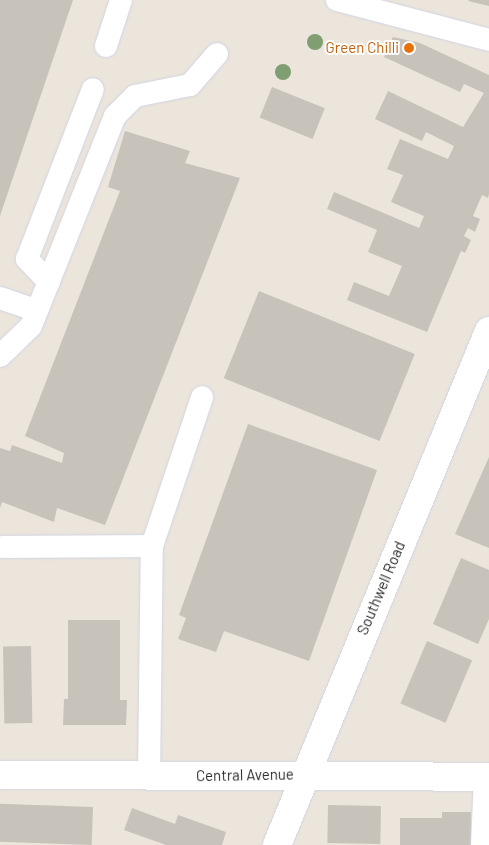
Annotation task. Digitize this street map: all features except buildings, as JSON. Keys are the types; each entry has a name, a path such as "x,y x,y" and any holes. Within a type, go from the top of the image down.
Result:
{"street":[{"name":"Southwell Road","path":"276,845 303,774 489,331"},
{"name":"Central Avenue","path":"0,775 303,774 487,777"}],"lane":[{"path":"106,46 121,0"},
{"path":"337,0 489,40"},
{"path":"0,356 31,326 115,116 135,96 190,85 217,54"},
{"path":"49,282 28,259 93,89"},
{"path":"0,298 37,311"},
{"path":"149,776 152,546 202,396"},
{"path":"3,546 152,546"},
{"path":"482,845 487,777"}],"place":[{"name":"Green Chilli","path":"409,48"}]}
